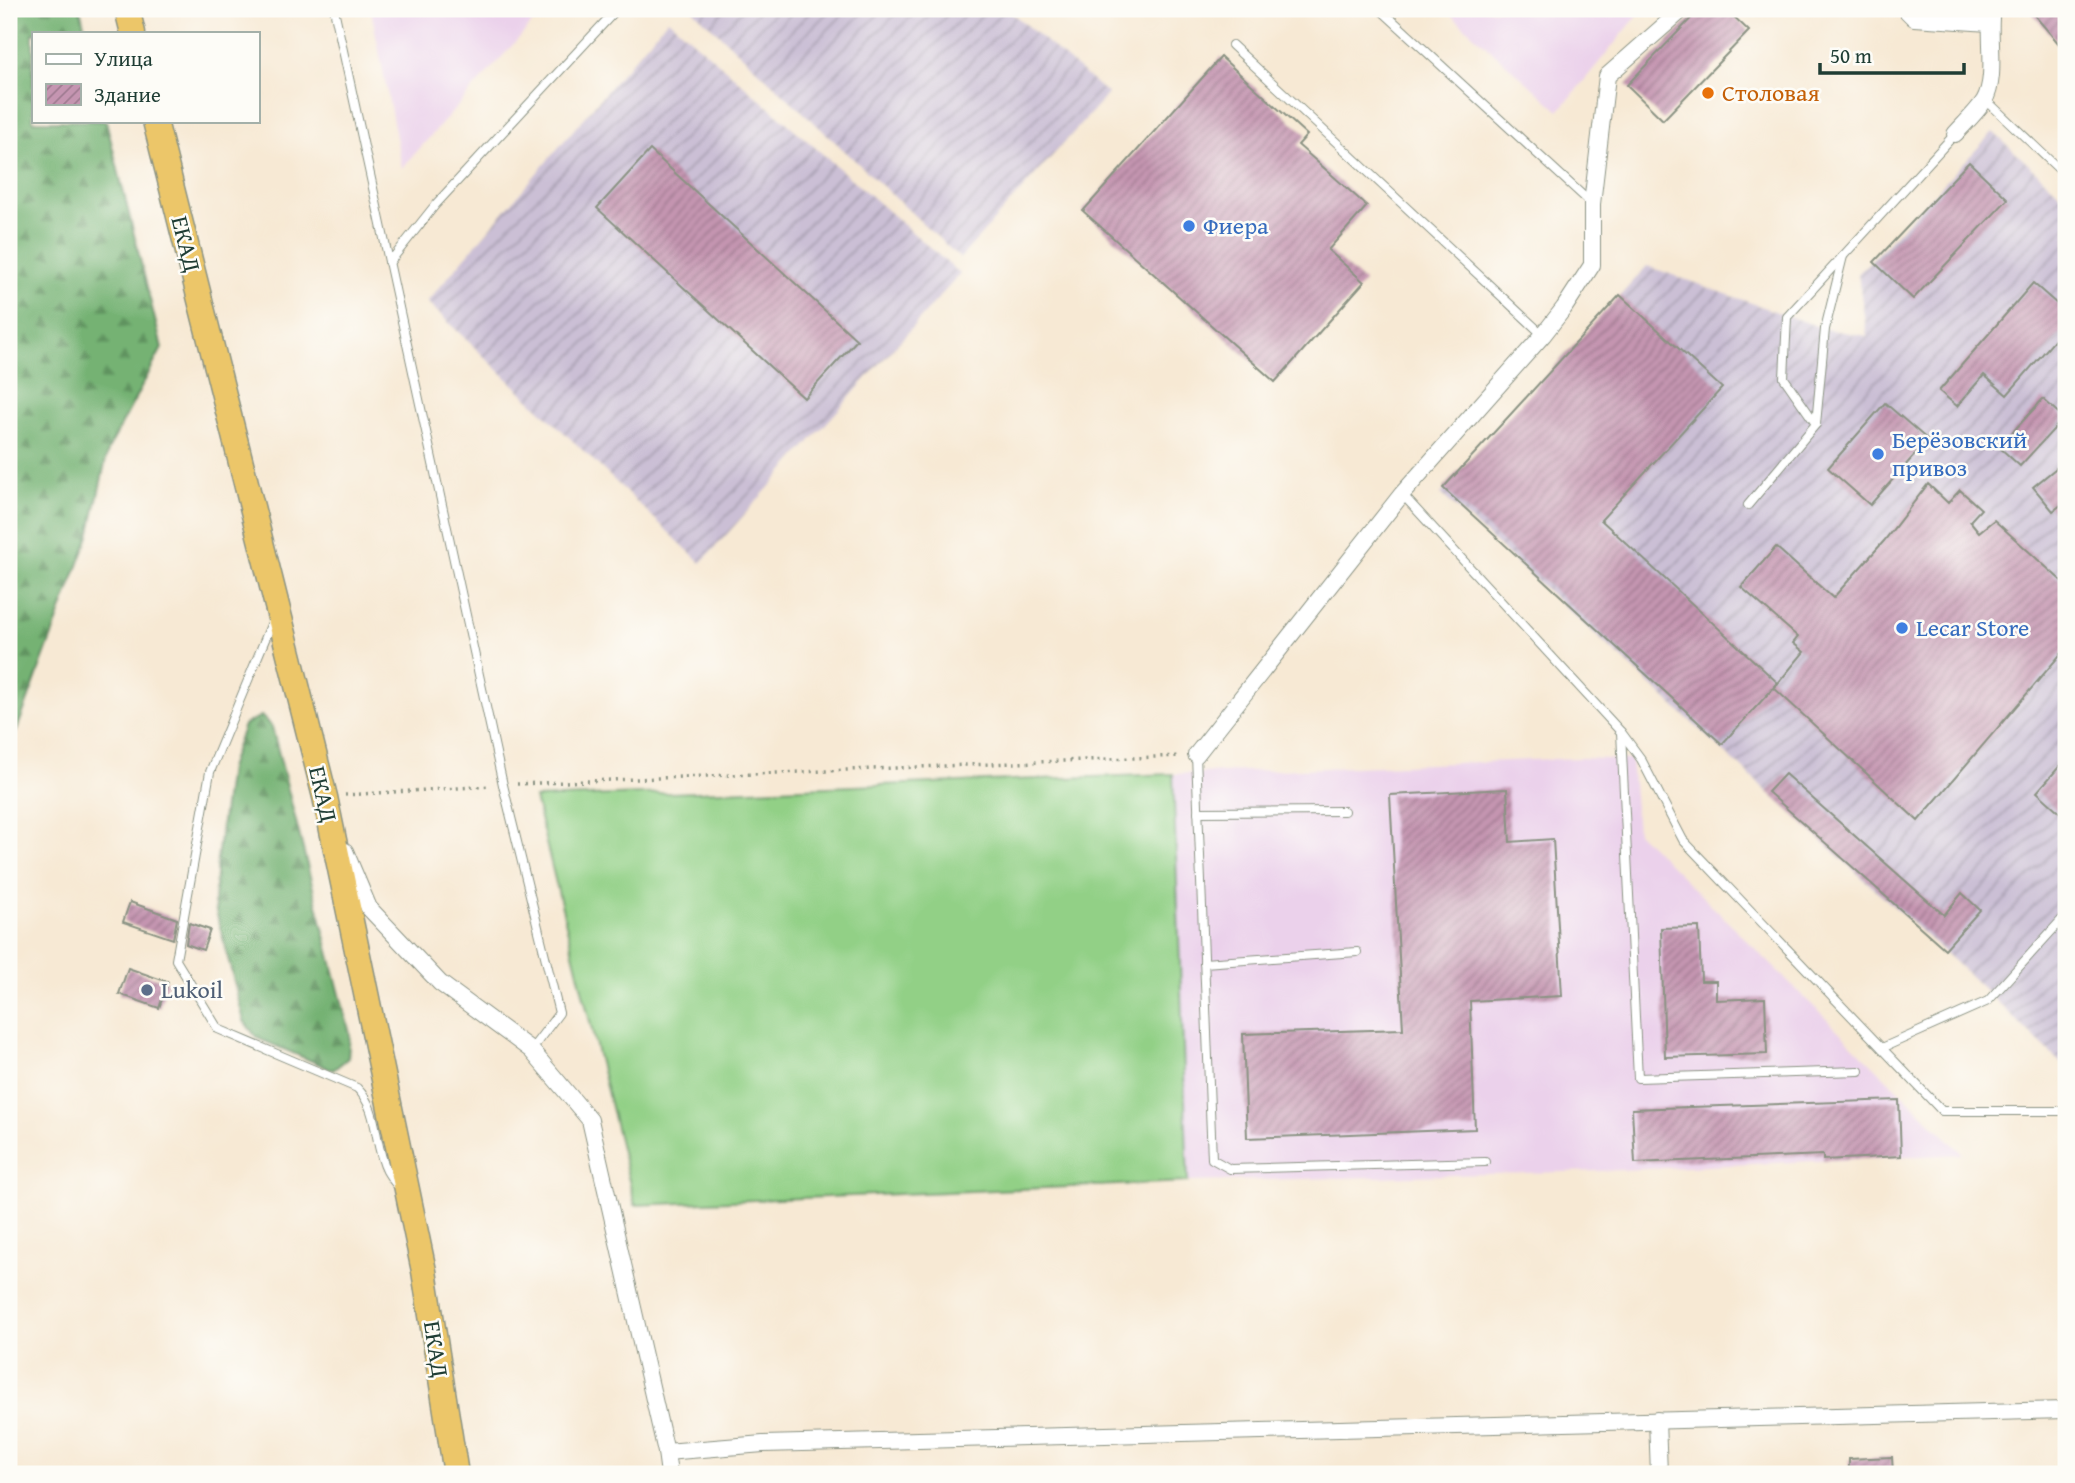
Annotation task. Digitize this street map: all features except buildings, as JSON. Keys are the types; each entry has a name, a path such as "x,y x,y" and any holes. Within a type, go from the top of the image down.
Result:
{"highway":[{"path":"127,9 133,32"},
{"name":"ЕКАД","path":"155,122 327,805 424,1271 456,1474"}],"street":[{"path":"1196,755 1402,494 1544,335 1564,308 1592,265 1592,204 1607,76 1684,9"},
{"path":"1905,9 1914,18 1991,16 1992,70 1985,100 1955,134"},
{"path":"327,805 369,908 440,983 531,1050 590,1120 669,1474"},
{"path":"666,1452 763,1444 2066,1410"},
{"path":"1657,1420 1659,1474"}],"lane":[{"path":"334,9 503,785 559,1013 531,1050"},
{"path":"389,264 436,204 617,9"},
{"path":"1380,9 1592,204"},
{"path":"1232,45 1544,335"},
{"path":"1985,100 2066,176"},
{"path":"1816,424 1784,378 1787,317 1955,134"},
{"path":"1748,505 1816,424 1825,329 1843,254"},
{"path":"1402,494 1620,732 1641,759 1683,840 1942,1111 2066,1111"},
{"path":"277,611 211,772 176,960 218,1029 357,1088 365,1096 372,1110 386,1170 410,1206"},
{"path":"1620,732 1638,1078 1859,1071"},
{"path":"1196,755 1212,1159 1230,1169 1485,1161"},
{"path":"1198,812 1343,811"},
{"path":"1882,1048 1988,1002 2066,915"},
{"path":"1205,963 1357,952"}],"path":[{"path":"327,805 398,790 1196,755"}],"shaded area":[{"path":"371,9 545,9 402,168"},
{"path":"692,9 1007,9 1108,94 960,258"},
{"path":"1445,9 1643,9 1559,111"},
{"path":"668,19 960,274 701,563 427,302"},
{"path":"1993,132 2066,199 2066,1068 1969,975 1441,494 1647,266 1825,329 1867,336 1858,274"},
{"path":"1580,758 1631,760 1637,832 1963,1154 1599,1171 1188,1182 1173,774"}],"green space":[{"path":"9,9 80,9 86,32 32,32 32,122 106,122 162,348 108,450 89,536 16,732 9,737"},
{"path":"261,716 272,727 350,1034 348,1058 333,1070 257,1038 244,1021 214,903 229,768 244,725"},
{"path":"1173,774 1188,1182 635,1205 535,798"}],"place":[{"name":"Столовая","path":"1708,93"},
{"name":"Фиера","path":"1189,226"},
{"name":"Берёзовский привоз","path":"1878,454"},
{"name":"Lecar Store","path":"1902,628"},
{"name":"Lukoil","path":"147,990"}]}
